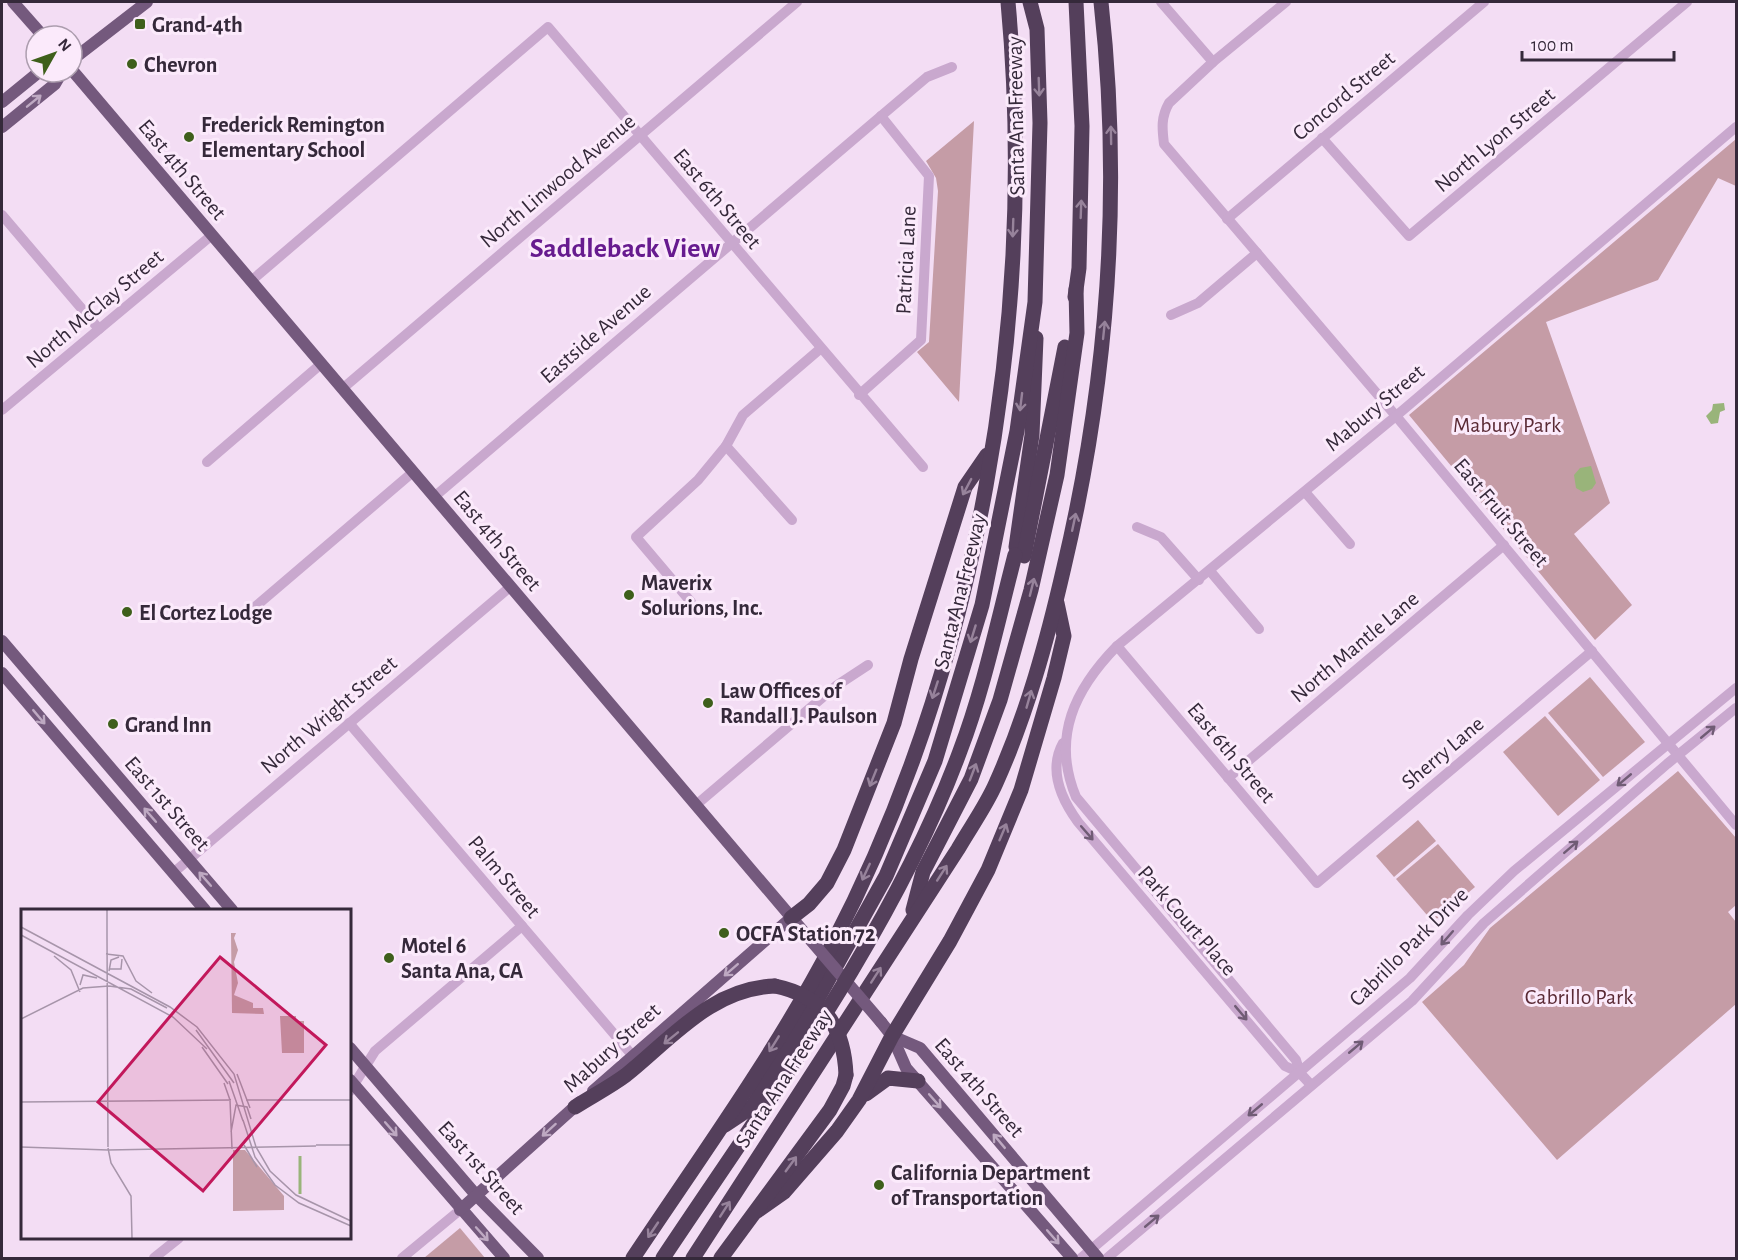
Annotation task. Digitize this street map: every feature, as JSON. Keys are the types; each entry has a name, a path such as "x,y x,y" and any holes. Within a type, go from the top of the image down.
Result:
{"highway":[{"name":"Santa Ana Freeway","path":"633,1258 721,1129 832,945 884,833 916,748 950,643 972,556 991,449 1006,333 1016,149 1015,78 1008,2"},
{"name":"Santa Ana Freeway","path":"721,1129 752,1107 808,1017 886,876 935,760 982,605 1017,431 1035,302 1039,156 1037,29 1030,2"},
{"path":"1037,29 1039,2"},
{"path":"674,1258 858,979 906,891 941,816 967,752 999,654 1076,289 1083,126 1076,2"},
{"name":"Santa Ana Freeway","path":"693,1258 910,922 995,785 1027,708 1056,600 1083,485 1106,312 1112,200 1111,124 1101,2"},
{"name":"Santa Ana Freeway","path":"910,922 923,872 970,779 1000,700 1031,590 1057,475 1077,333 1076,289"},
{"path":"663,1258 843,983 898,888 960,751 1020,555 1032,435 1036,357 1035,302"},
{"path":"791,918 809,904 827,883 844,849 894,723 911,659 965,487 991,449"},
{"path":"757,1211 784,1192 837,1131 859,1100 892,1036 950,941 977,890 1021,790 1036,745 1064,636 1056,600"},
{"path":"575,1107 623,1077 716,1000 743,990 775,986 790,990 823,1009 842,1042 846,1075 843,1086 830,1110 721,1258"},
{"path":"859,1100 888,1078 918,1081"}],"main road":[{"path":"13,2 32,24"},
{"path":"84,51 147,2"},
{"path":"2,102 24,84"},
{"path":"2,127 55,84"},
{"name":"East 4th Street","path":"84,84 881,1022 892,1036 906,1068 1072,1258"},
{"name":"East 1st Street","path":"2,640 231,909"},
{"name":"East 1st Street","path":"2,673 204,909"},
{"name":"Mabury Street","path":"460,1209 632,1055 791,918"},
{"name":"East 4th Street","path":"892,1036 920,1048 1090,1256"},
{"name":"East 1st Street","path":"351,1049 476,1195 538,1258"},
{"name":"East 1st Street","path":"351,1085 504,1258"}],"street":[{"name":"North Linwood Avenue","path":"342,389 797,2"},
{"path":"1161,2 1213,62 1286,2"},
{"name":"Concord Street","path":"1227,219 1484,2"},
{"name":"North Lyon Street","path":"1322,138 1409,236 1687,2"},
{"name":"East 6th Street","path":"251,281 548,27 859,395"},
{"name":"East Fruit Street","path":"1213,62 1183,88 1164,111 1161,126 1164,144 1396,416 1737,825"},
{"name":"Eastside Avenue","path":"434,497 927,77 951,67"},
{"name":"Patricia Lane","path":"859,395 921,340 928,176 881,116"},
{"name":"Mabury Street","path":"1063,781 1058,760 1079,692 1092,671 1117,646 1396,416 1737,127"},
{"path":"2,215 99,328"},
{"name":"North McClay Street","path":"2,410 212,235"},
{"path":"1171,315 1198,303 1257,254"},
{"path":"691,602 636,537 698,480 726,446 743,415 820,349"},
{"path":"207,462 321,364"},
{"path":"859,395 923,467"},
{"path":"726,446 792,520"},
{"path":"256,606 413,472"},
{"path":"1305,492 1350,544"},
{"path":"1137,527 1161,537 1199,580"},
{"name":"North Mantle Lane","path":"1228,778 1504,545"},
{"path":"1210,571 1259,629"},
{"name":"North Wright Street","path":"172,873 510,587"},
{"name":"East 6th Street","path":"1117,646 1317,883"},
{"name":"Sherry Lane","path":"1317,883 1592,651"},
{"path":"696,805 836,686 868,665"},
{"name":"Cabrillo Park Drive","path":"1090,1256 1410,978 1468,915 1514,871 1737,688"},
{"name":"Cabrillo Park Drive","path":"1107,1258 1412,1001 1484,923 1737,708"},
{"name":"Palm Street","path":"349,723 632,1055"},
{"name":"Park Court Place","path":"1063,781 1065,804 1078,822 1286,1066 1300,1072 1311,1084"},
{"path":"1514,871 1527,885"},
{"path":"351,1085 375,1052 522,926"},
{"path":"402,1258 460,1209"},
{"path":"153,1258 177,1239"}],"green space":[{"path":"974,121 959,402 917,352 929,342 938,191 936,178 926,161"},
{"name":"Mabury Park","path":"1736,139 1736,186 1718,178 1658,280 1546,322 1610,503 1574,534 1632,605 1595,640 1409,415"},
{"path":"1590,677 1645,742 1603,777 1548,713"},
{"path":"1545,716 1600,780 1558,816 1503,752"},
{"name":"Cabrillo Park","path":"1678,771 1736,838 1736,905 1728,912 1736,922 1736,1004 1557,1160 1422,1002 1464,965 1490,928"},
{"path":"1418,820 1436,841 1394,877 1376,856"},
{"path":"1438,844 1475,887 1433,922 1396,879"},
{"path":"460,1228 485,1258 424,1258"}],"shaded area":[{"path":"1724,403 1725,410 1720,412 1718,423 1711,424 1706,416 1712,410 1713,404"},
{"path":"1591,466 1596,483 1592,489 1583,492 1576,488 1574,475 1580,468"}],"place":[{"name":"Grand-4th","path":"140,24"},
{"name":"Chevron","path":"132,64"},
{"name":"Frederick Remington Elementary School","path":"189,137"},
{"name":"Maverix Solurions, Inc.","path":"629,595"},
{"name":"El Cortez Lodge","path":"127,612"},
{"name":"Law Offices of Randall J. Paulson","path":"708,703"},
{"name":"Grand Inn","path":"113,724"},
{"name":"OCFA Station 72","path":"724,933"},
{"name":"Motel 6 Santa Ana, CA","path":"389,958"},
{"name":"California Department of Transportation","path":"879,1185"}],"district":[{"name":"Saddleback View","path":"625,247"}]}
